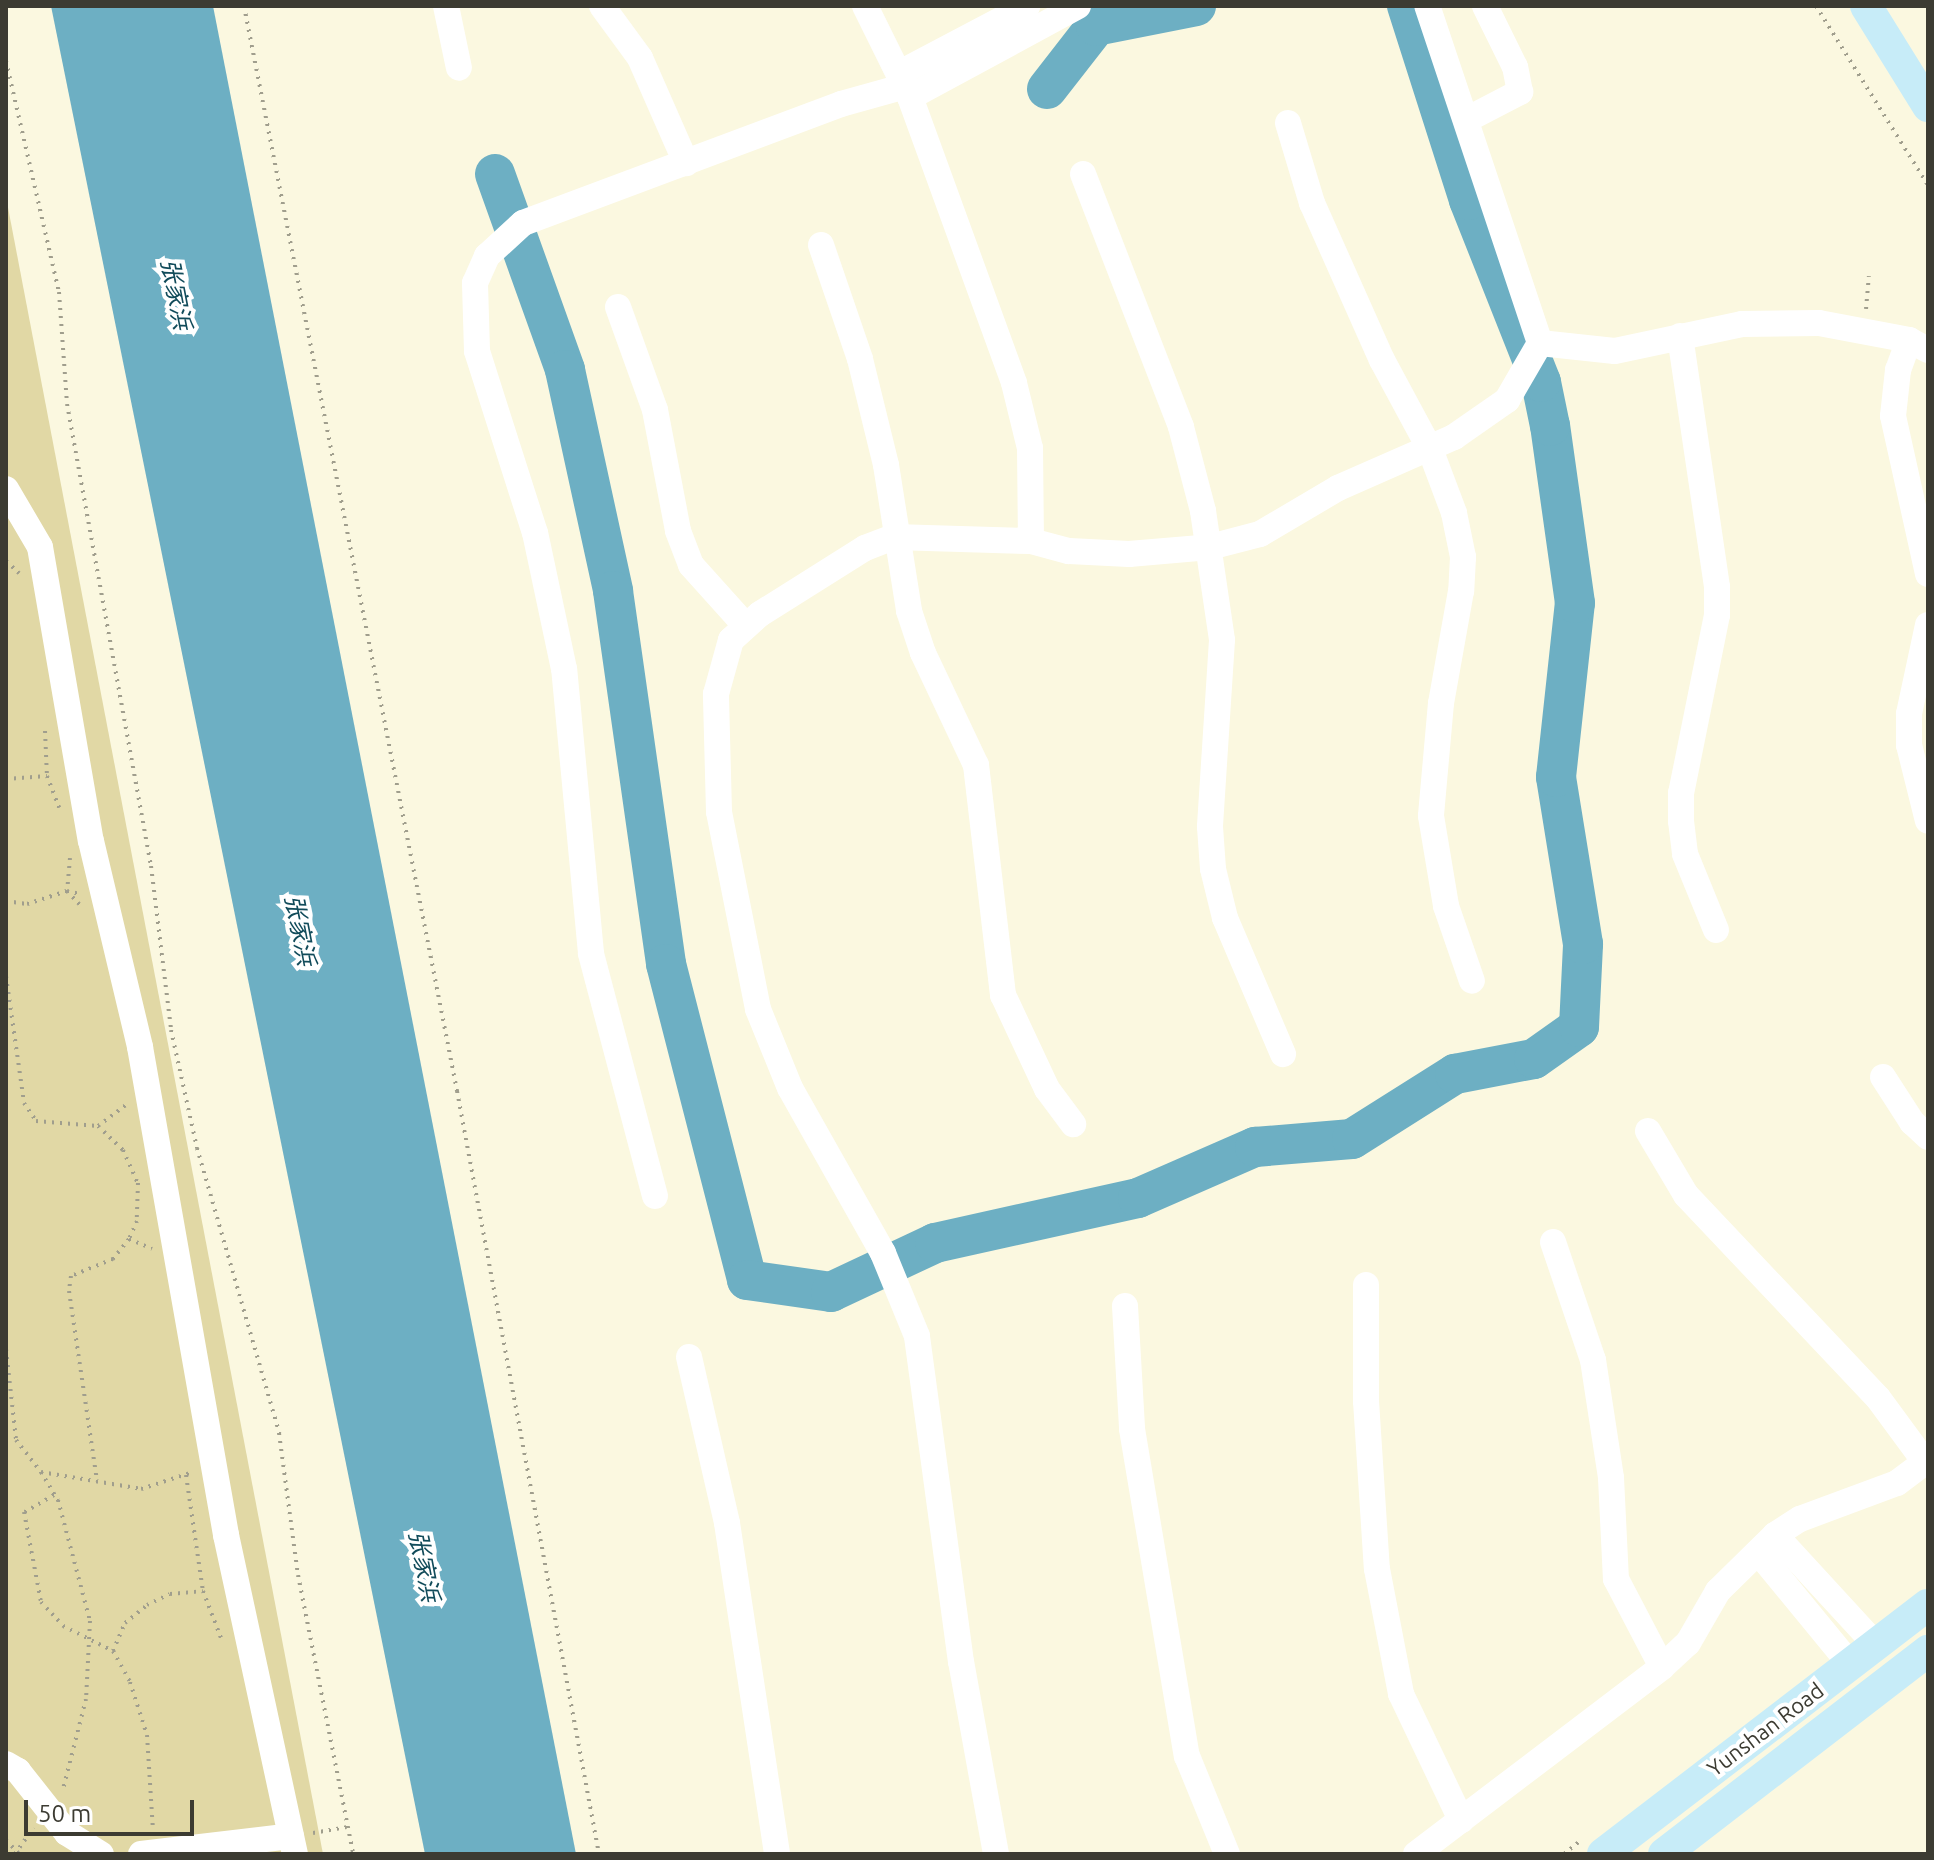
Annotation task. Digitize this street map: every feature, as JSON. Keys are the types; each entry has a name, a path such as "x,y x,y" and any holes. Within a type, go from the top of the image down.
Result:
{"main road":[{"path":"1866,6 1928,106"},
{"name":"Yunshan Road","path":"1603,1854 1928,1605"},
{"name":"Yunshan Road","path":"1664,1854 1928,1651"}],"lane":[{"path":"446,6 459,68"},
{"path":"602,6 640,58 686,163"},
{"path":"865,6 905,85 1014,383 1030,448 1031,541"},
{"path":"905,85 1027,6"},
{"path":"655,1196 591,953 564,669 547,579 477,351 473,315 475,283 500,239 523,223 841,104 905,85 1078,6"},
{"path":"1427,6 1468,119 1534,357"},
{"path":"1468,119 1520,92 1515,67 1485,6"},
{"path":"1288,123 1312,203 1347,284 1446,483 1463,557 1435,749 1431,816 1446,906 1472,981"},
{"path":"1083,174 1181,427 1210,547 1222,640 1210,827 1213,869 1225,918 1283,1054"},
{"path":"821,245 868,390 893,503 894,537 923,653 976,765 1003,995 1047,1089 1073,1124"},
{"path":"618,307 655,410 678,531 691,565 746,626"},
{"path":"996,1854 961,1662 917,1336 883,1253 804,1115 758,1009 719,812 714,756 716,694 731,640 792,591 894,537 1031,541 1069,551 1129,554 1210,547 1260,534 1338,488 1430,449 1488,417 1534,357 1615,351 1742,324 1819,323 1919,345 1898,370 1893,416 1928,574"},
{"path":"1680,336 1717,587 1717,615 1681,793 1681,821 1685,854 1716,930"},
{"path":"6,489 40,547 105,898 149,1096 211,1459 293,1845 141,1854"},
{"path":"1928,625 1909,714 1909,745 1928,821"},
{"path":"1883,1077 1912,1122 1928,1137"},
{"path":"1416,1854 1662,1667 1688,1643 1718,1591 1766,1543 1800,1519 1897,1483 1926,1461 1878,1398 1686,1195 1648,1131"},
{"path":"1553,1242 1593,1360 1611,1478 1616,1579 1662,1667"},
{"path":"1366,1285 1366,1401 1377,1569 1401,1694 1461,1820"},
{"path":"1125,1306 1132,1429 1187,1756 1227,1854"},
{"path":"689,1357 727,1523 777,1854"},
{"path":"1766,1543 1876,1645"},
{"path":"1766,1543 1850,1664"},
{"path":"6,1764 18,1771 67,1833 101,1854"}],"path":[{"path":"244,6 460,1107 599,1854"},
{"path":"1816,6 1928,185"},
{"path":"6,61 59,292 67,404 148,850 171,1030 197,1148 279,1433 298,1575 353,1854"},
{"path":"1863,331 1869,276"},
{"path":"6,779 47,776"},
{"path":"6,868 6,910"},
{"path":"6,900 27,904 67,891 105,898"},
{"path":"6,976 24,1103 36,1121 98,1126 123,1150 138,1183 137,1221 129,1239 113,1259 71,1276 69,1291 97,1481"},
{"path":"98,1126 133,1099 149,1096"},
{"path":"6,1349 16,1440 58,1500 81,1572 89,1641 86,1699 64,1788 17,1853 6,1840"},
{"path":"41,1472 141,1489 186,1475 211,1459"},
{"path":"54,1495 24,1512 41,1602 63,1626 113,1651 130,1682 147,1735 155,1853"},
{"path":"113,1651 125,1623 147,1605 170,1594 203,1591"},
{"path":"293,1845 346,1827"}],"shaded area":[{"path":"6,197 323,1854 6,1854"}],"water":[{"name":"张家浜","path":"51,6 213,6 576,1854 425,1854"}],"waterway":[{"path":"1047,89 1096,26 1196,6"},
{"path":"495,174 565,370 613,591 666,964 747,1280 831,1292 935,1243 1138,1198 1255,1147 1352,1139 1455,1074 1534,1059 1579,1027 1583,944 1556,777 1575,603 1550,426 1541,382 1469,200 1407,6"}]}
